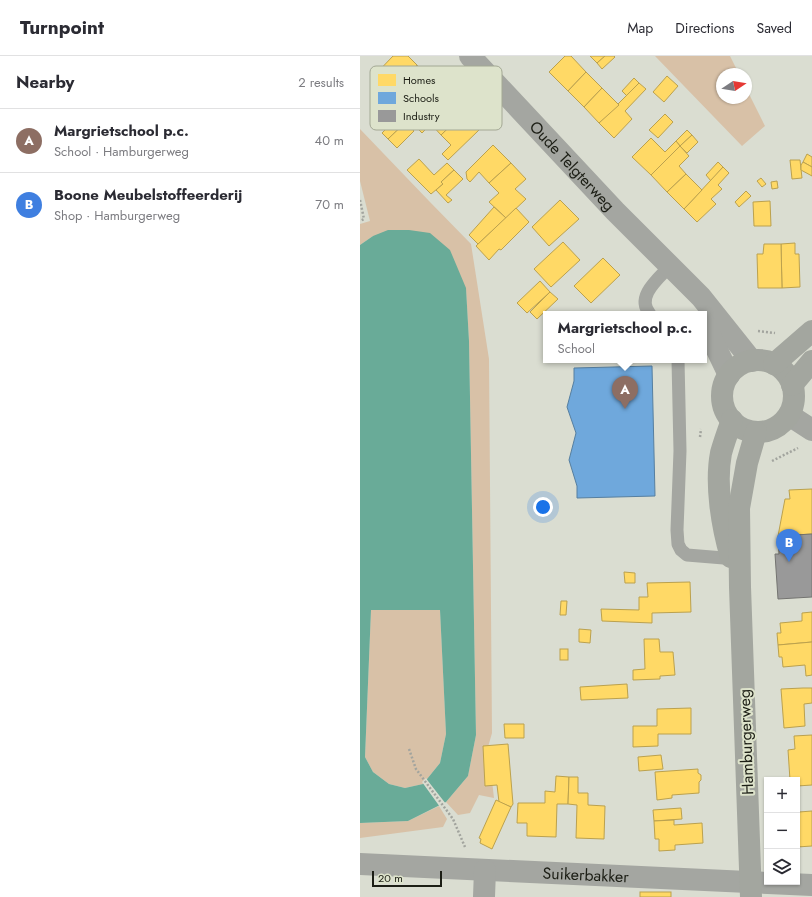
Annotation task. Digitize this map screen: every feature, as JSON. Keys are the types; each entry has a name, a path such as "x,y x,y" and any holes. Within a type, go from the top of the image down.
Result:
{"street":[{"name":"Oude Telgterweg","path":"470,56 479,66"},
{"name":"Oude Telgterweg","path":"502,90 615,211 714,311 752,361"},
{"name":"Oude Telgterweg","path":"673,270 698,311"},
{"path":"707,329 729,375"},
{"path":"774,364 812,331"},
{"path":"752,361 767,361 774,364 785,373 792,385 794,397 792,409 785,421 772,430 756,432 743,429 732,420 723,402 724,388 729,375 742,364 752,361"},
{"path":"792,385 812,361"},
{"path":"789,415 807,436"},
{"name":"Hamburgerweg","path":"732,420 721,452 720,476 721,509 726,538 736,559"},
{"name":"Hamburgerweg","path":"751,889 740,587 736,559 739,508 747,462 756,432"},
{"name":"Suikerbakker","path":"360,864 485,870 751,889 812,885"},
{"path":"484,897 485,870"}],"lane":[{"path":"648,311 644,305 644,298 650,288 673,270"},
{"path":"678,363 680,450 677,530 678,544 681,550 687,555 736,559"}],"path":[{"path":"360,200 364,219 360,221"},
{"path":"765,462 777,459 798,447 807,436"},
{"path":"409,749 416,769 453,819"}],"shaded area":[{"path":"655,56 730,56 736,68 716,68 716,104 752,104 752,100 765,126 742,146"},
{"path":"360,129 471,244 489,359 492,733 488,747 494,798 479,795 470,813 458,815 446,802 468,776 476,735 469,341 466,289 373,236 360,245 360,224 370,221 360,181"},
{"path":"371,610 440,610 446,734 440,763 423,784 405,788 389,784 373,772 365,757"},
{"path":"439,806 447,819 443,827 360,838 360,823 408,821"}],"water":[{"path":"388,230 409,230 430,233 450,250 466,288 469,341 476,735 468,776 446,802 408,821 360,823 360,245 373,236","holes":["371,610 440,610 446,734 440,763 423,784 405,788 389,784 373,772 365,757"]}],"pier":[{"path":"426,778 446,804 440,807 422,782"}],"building: Homes":[{"path":"393,56 408,56 417,65 416,66 383,66"},
{"path":"565,56 571,56 586,72 568,91 549,72"},
{"path":"590,56 605,56 597,63"},
{"path":"605,56 615,57 602,69 597,63"},
{"path":"586,72 602,88 584,107 568,91"},
{"path":"667,76 678,86 664,102 653,92"},
{"path":"634,78 639,83 627,96 622,91"},
{"path":"639,83 646,89 625,111 632,119 614,138 599,123"},
{"path":"602,88 619,105 599,123 584,107"},
{"path":"665,114 673,122 658,138 649,130"},
{"path":"385,130 398,130 388,139 382,133"},
{"path":"398,130 414,131 397,148 388,139"},
{"path":"436,130 446,130 441,135"},
{"path":"446,130 479,130 448,160 442,154 451,145 441,135"},
{"path":"687,130 692,135 680,146 676,141"},
{"path":"692,135 698,142 687,153 680,146"},
{"path":"651,138 665,152 676,141 680,146 651,175 632,157"},
{"path":"493,145 511,163 489,183 479,172 470,182 467,179 466,172"},
{"path":"680,146 689,156 679,166 686,174 667,192 651,175"},
{"path":"807,154 812,157 812,167 803,162"},
{"path":"419,159 434,175 447,163 454,170 441,182 443,184 431,194 407,170"},
{"path":"790,160 800,160 802,178 792,179"},
{"path":"718,162 723,167 711,181 706,175"},
{"path":"803,162 812,167 812,176 801,170 801,165"},
{"path":"511,163 526,179 515,189 526,199 506,218 489,202 499,193 489,183"},
{"path":"723,167 729,173 718,185 722,189 711,199 716,204 697,222 684,209"},
{"path":"454,170 463,179 446,195 452,200 448,203 436,190 443,184 441,182"},
{"path":"686,174 702,190 684,209 667,192"},
{"path":"761,178 766,184 762,187 757,181"},
{"path":"777,181 778,188 772,189 771,182"},
{"path":"746,191 751,196 739,207 735,202"},
{"path":"560,200 579,219 549,246 532,227"},
{"path":"770,201 771,226 754,226 753,202"},
{"path":"494,207 506,218 478,244 469,235"},
{"path":"516,208 529,222 489,260 476,246"},
{"path":"563,242 580,260 551,287 534,269"},
{"path":"795,243 795,254 799,254 800,287 782,288 781,244"},
{"path":"764,244 781,244 782,288 758,288 757,254 763,254"},
{"path":"603,258 620,275 591,303 574,286"},
{"path":"540,281 550,292 527,313 517,303"},
{"path":"550,292 558,299 545,311 543,311 543,313 537,319 530,312"},
{"path":"812,489 812,534 778,536 785,499 790,499 789,490"},
{"path":"624,572 635,573 635,583 625,583"},
{"path":"690,582 691,612 652,613 652,623 602,621 601,609 639,610 639,597 648,597 647,583"},
{"path":"561,601 567,601 566,615 560,615"},
{"path":"812,612 812,642 778,645 777,633 781,633 780,623 802,621 802,613"},
{"path":"579,629 591,630 590,643 579,642"},
{"path":"644,639 659,639 660,652 673,652 675,675 660,676 660,679 633,680 633,670 645,669"},
{"path":"812,642 812,675 806,676 805,665 783,667 782,657 779,657 778,645"},
{"path":"560,649 568,649 568,660 560,660"},
{"path":"627,684 628,698 581,700 580,687"},
{"path":"812,688 812,703 804,704 805,726 784,728 781,689"},
{"path":"691,708 691,734 658,734 658,746 633,747 633,726 657,726 657,709"},
{"path":"504,724 524,724 524,738 505,738"},
{"path":"812,735 812,785 800,786 800,777 790,777 788,750 795,749 794,736"},
{"path":"508,744 513,804 511,807 499,802 497,785 485,786 483,746"},
{"path":"661,755 663,769 639,771 638,757"},
{"path":"698,769 698,773 701,775 701,780 699,782 699,793 672,795 672,798 657,800 655,772"},
{"path":"556,776 569,777 568,804 557,804 556,837 527,836 527,823 517,823 518,803 545,803 545,791 555,792"},
{"path":"569,777 578,777 578,793 588,793 588,805 605,806 604,839 576,838 577,805 568,804"},
{"path":"496,800 511,807 492,849 480,843 481,839 479,838"},
{"path":"681,808 682,819 654,821 653,810"},
{"path":"812,811 812,846 800,847 800,812"},
{"path":"674,820 674,825 702,823 703,843 675,845 675,850 659,851 659,839 655,839 654,821"},
{"path":"640,892 671,892 671,897 640,897"}],"building: Schools":[{"path":"652,366 655,496 577,498 577,486 569,460 576,433 567,407 574,381 574,368"}],"building: Industry":[{"path":"812,534 812,597 778,599 775,554 779,554 778,536"}],"place":[{"name":"Margrietschool p.c.","path":"625,409"},
{"name":"Boone Meubelstoffeerderij","path":"789,562"}]}
